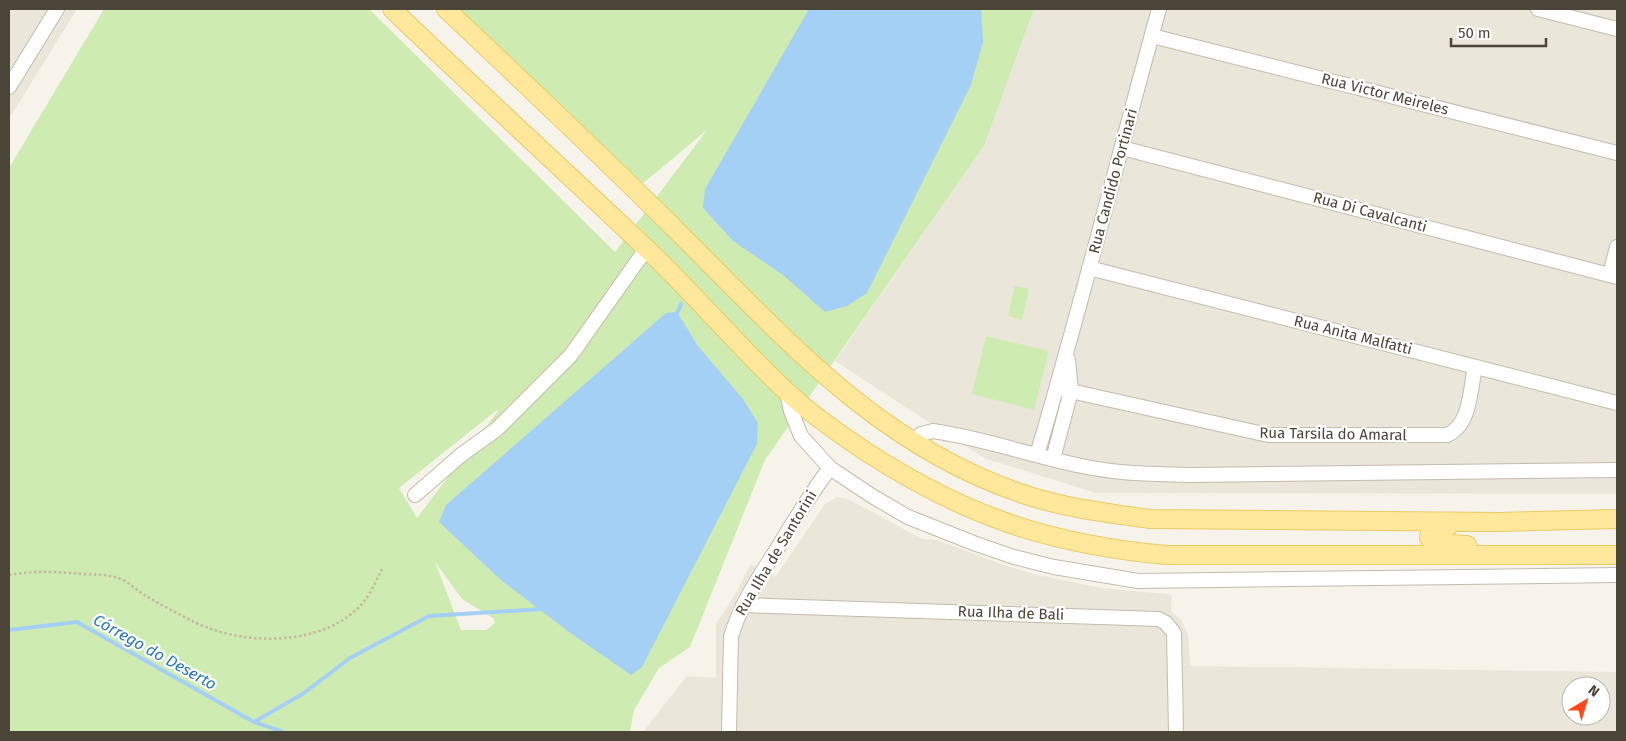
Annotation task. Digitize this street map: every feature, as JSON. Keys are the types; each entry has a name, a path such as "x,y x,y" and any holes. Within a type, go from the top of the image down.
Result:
{"main road":[{"path":"392,9 646,249 787,392 826,425 897,472 937,494 1025,530 1073,542 1124,551 1175,555 1617,555"},
{"path":"446,9 819,370 875,417 913,442 985,479 1024,494 1106,513 1150,518 1237,521 1499,522 1617,519"},
{"path":"1499,522 1483,526 1435,527 1430,532 1429,538 1434,543 1449,544 1565,547 1594,556"}],"street":[{"path":"9,87 57,9"},
{"name":"Rua Candido Portinari","path":"1036,455 1068,354 1088,268 1159,9"},
{"path":"1538,9 1617,29"},
{"name":"Rua Victor Meireles","path":"1152,36 1617,153"},
{"name":"Rua Di Cavalcanti","path":"1122,148 1614,276"},
{"path":"1614,276 1617,247"},
{"path":"415,495 461,455 497,429 571,355 646,249"},
{"name":"Rua Anita Malfatti","path":"1088,268 1617,403"},
{"name":"Rua Candido Portinari","path":"1053,459 1071,391 1068,354"},
{"name":"Rua Tarsila do Amaral","path":"1057,388 1268,435 1447,435 1457,430 1464,418 1475,367"},
{"path":"787,392 791,411 801,436 830,468 908,516 976,544 1030,561 1138,581 1617,575"},
{"path":"913,442 921,434 933,431 1083,466 1132,473 1192,475 1617,470"},
{"name":"Rua Ilha de Santorini","path":"729,732 730,637 743,605 815,488 830,468"},
{"name":"Rua Ilha de Bali","path":"743,605 1159,619 1166,623 1174,633 1176,732"}],"path":[{"path":"9,575 27,571 104,574 120,578 142,594 195,622 237,634 282,638 314,634 344,619 367,597 382,569"}],"shaded area":[{"path":"9,9 77,9 9,119"},
{"path":"1034,9 1617,9 1617,494 1096,493 984,458 835,361 984,146"},
{"path":"837,497 848,499 922,539 937,540 1034,574 1101,588 1168,594 1172,596 1171,611 1181,620 1188,634 1190,666 1617,672 1617,732 643,732 687,676 716,678 716,624 736,593 751,564 776,576 825,504"}],"green space":[{"path":"104,9 369,9 615,252 707,130 635,190 446,9 1034,9 984,146 765,460 690,647 659,668 634,710 630,732 9,732 9,168","holes":["498,411 417,518 399,488","435,562 462,599 493,618 495,623 486,630 461,630"]},
{"path":"1015,286 1029,289 1022,320 1008,316"},
{"path":"986,336 1049,351 1034,410 972,394"}],"water":[{"path":"809,9 981,9 983,42 971,85 867,293 847,306 825,312 783,275 733,241 703,208 705,189"},
{"path":"677,312 698,346 743,399 758,423 757,444 642,667 631,675 569,632 502,581 439,522 446,505 666,313"}],"waterway":[{"path":"676,316 681,304"},
{"path":"254,722 304,693 350,658 429,616 543,609"},
{"name":"Córrego do Deserto","path":"9,630 77,622 254,722 283,732"}]}
